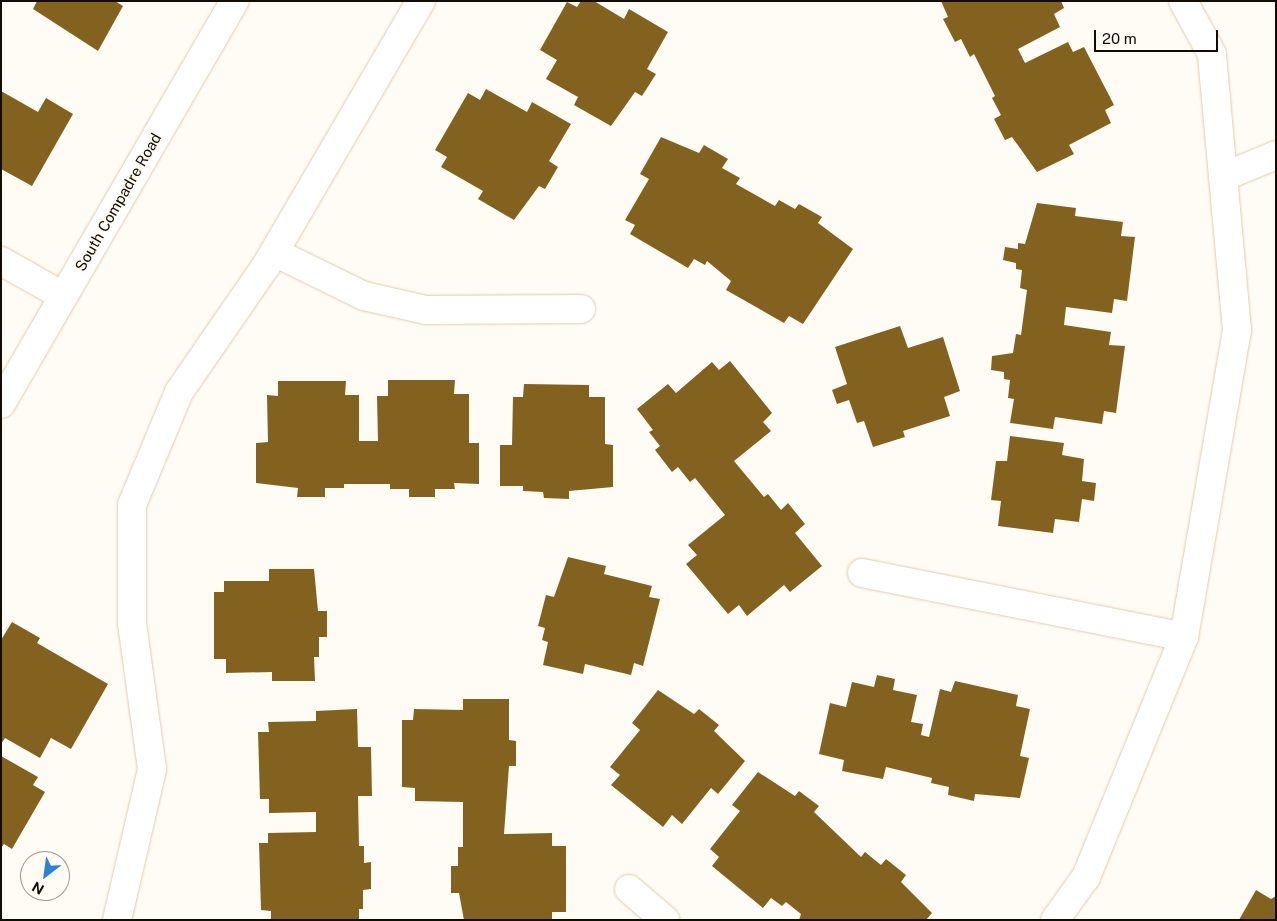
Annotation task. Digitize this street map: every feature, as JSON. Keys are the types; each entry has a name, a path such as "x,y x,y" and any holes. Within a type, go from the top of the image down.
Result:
{"street":[{"name":"South Compadre Road","path":"1,404 235,1"},
{"path":"117,920 152,769 132,623 132,505 179,392 274,252 421,1"},
{"path":"1055,920 1086,877 1184,637 1237,330 1212,54 1183,1"},
{"path":"1223,177 1276,155"},
{"path":"274,252 364,296 426,310 580,309"},
{"path":"1,261 63,296"},
{"path":"862,574 1184,637"},
{"path":"629,889 665,920"}],"building":[{"path":"37,1 115,1 123,6 98,51 33,9"},
{"path":"581,1 594,1 624,19 629,9 668,32 647,69 656,74 642,96 635,92 611,126 574,105 578,97 546,79 557,60 540,50 567,2 577,7"},
{"path":"941,1 1061,1 1064,8 1054,14 1060,27 1018,49 1025,63 1068,42 1073,52 1084,47 1114,105 1105,110 1111,123 1069,145 1074,154 1037,172 1012,137 1005,140 994,119 1001,115 992,98 995,96 974,54 970,57 961,39 955,42 943,19 948,17"},
{"path":"486,89 527,112 532,102 571,124 549,161 558,167 545,189 539,186 514,220 478,199 483,191 441,167 447,157 435,150 468,93 480,100"},
{"path":"1,91 38,112 46,98 73,114 32,186 1,169"},
{"path":"661,137 699,153 704,145 728,159 722,168 740,178 736,184 775,206 779,200 795,209 799,204 822,217 818,223 853,249 803,324 789,316 784,323 726,290 731,281 707,261 705,265 694,259 688,268 630,234 635,225 625,220 649,179 640,174"},
{"path":"1037,203 1076,208 1075,216 1123,222 1121,236 1135,237 1127,301 1114,299 1112,313 1066,307 1064,325 1111,332 1109,345 1125,346 1116,413 1104,411 1102,424 1055,417 1053,429 1010,423 1014,399 1008,398 1010,380 1004,379 1004,372 991,370 992,356 1013,353 1016,334 1021,335 1027,290 1020,288 1022,270 1016,269 1016,263 1003,260 1005,247 1018,249 1018,243 1025,244"},
{"path":"900,326 908,348 943,337 960,391 944,397 950,416 903,431 905,437 873,447 864,421 857,423 849,400 837,404 832,390 847,384 835,347"},
{"path":"730,361 772,413 763,422 771,431 734,461 764,497 768,494 781,510 788,503 805,524 795,533 822,566 790,592 784,585 747,616 739,605 728,614 686,564 697,555 688,545 725,515 695,478 690,482 678,467 672,472 655,450 660,446 649,432 653,430 637,409 668,384 676,393 712,362 719,370"},
{"path":"388,380 455,380 454,394 469,394 469,443 479,443 479,484 454,483 455,489 435,489 435,497 409,497 409,489 390,489 390,484 344,484 344,488 325,488 325,497 297,497 298,488 256,483 256,443 268,442 267,395 278,396 278,381 346,381 345,395 359,395 359,441 378,441 377,396 388,396"},
{"path":"524,384 589,385 589,397 605,397 605,444 613,445 613,487 569,491 569,499 544,498 543,492 523,491 523,486 500,486 500,445 512,445 513,397 523,397"},
{"path":"1010,436 1064,443 1062,455 1084,459 1082,481 1096,483 1094,501 1082,499 1079,522 1055,519 1053,533 998,526 1001,501 991,500 996,461 1007,461"},
{"path":"568,557 606,566 604,574 652,586 649,597 660,599 643,666 634,663 631,675 585,664 583,674 543,665 548,642 542,640 545,628 538,626 546,595 554,597"},
{"path":"269,569 314,569 318,611 327,611 327,637 319,637 319,657 314,657 315,681 272,681 272,672 226,673 226,659 214,659 214,592 224,592 224,581 269,581"},
{"path":"12,622 40,638 37,643 108,684 71,749 51,738 40,758 5,738 1,744 1,640"},
{"path":"877,675 895,679 893,690 917,695 911,722 923,724 921,735 929,737 940,689 951,692 955,681 1018,695 1016,706 1030,709 1020,756 1029,758 1020,798 975,794 974,801 948,795 949,787 931,783 932,778 886,767 883,779 842,771 844,760 819,754 830,703 846,707 852,682 874,687"},
{"path":"658,690 694,714 699,709 719,725 714,731 745,761 718,794 711,788 682,824 672,815 663,827 611,785 620,775 610,767 640,730 632,723"},
{"path":"463,699 509,699 509,740 516,741 516,766 509,766 504,834 552,833 552,846 566,846 566,912 552,912 552,920 464,920 459,893 451,893 451,866 458,866 458,847 463,847 463,802 415,801 415,788 402,787 402,720 413,720 414,709 463,710"},
{"path":"357,709 358,747 371,747 372,796 358,796 359,846 364,846 364,863 371,862 371,889 363,890 363,909 359,909 359,920 271,920 271,911 261,910 259,843 268,843 268,833 316,832 316,812 269,813 269,799 260,799 258,732 269,732 268,722 316,721 316,711"},
{"path":"1,756 38,777 33,785 45,792 12,849 4,844 1,848"},
{"path":"758,772 795,796 799,791 819,806 814,812 861,857 865,852 881,865 886,859 906,875 901,882 932,913 926,920 799,920 801,914 786,902 782,906 771,898 763,908 712,866 719,857 710,849 740,811 732,805"},
{"path":"1256,890 1271,899 1276,896 1276,920 1239,920"}]}
